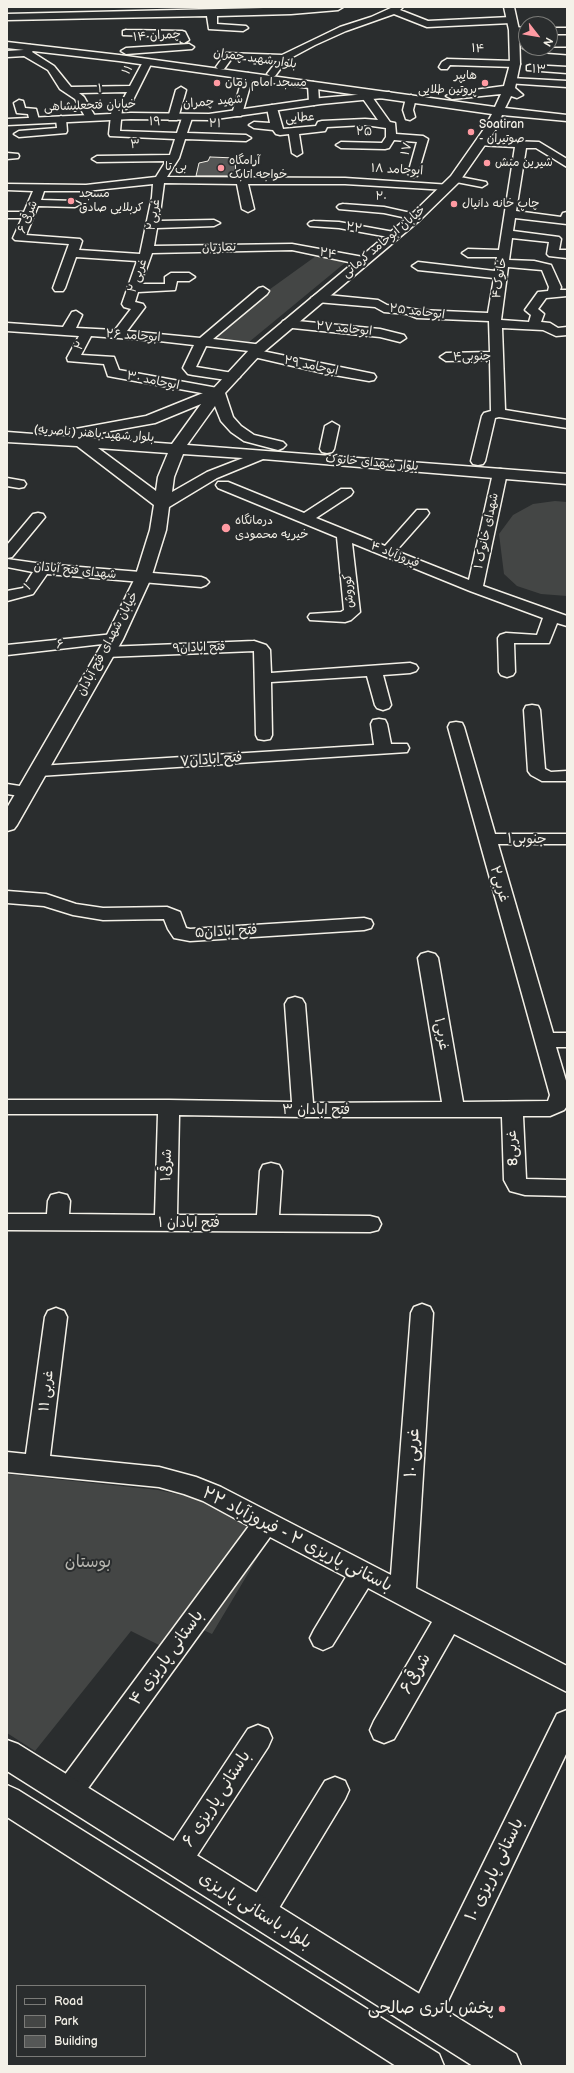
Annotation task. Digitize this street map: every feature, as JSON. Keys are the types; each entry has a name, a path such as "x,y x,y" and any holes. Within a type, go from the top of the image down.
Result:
{"main road":[{"name":"خیابان ابوحامد کرمانی","path":"179,445 218,392 256,350 394,235 451,183 490,129 510,85 514,66 513,34 509,7"},
{"name":"بلوار شهید چمران","path":"7,41 272,74 431,97 499,109"},
{"name":"بلوار شهید چمران","path":"7,45 28,51 124,55 146,62 313,85 350,94 389,95 448,104 499,109"},
{"path":"431,97 472,95 510,85 530,104 567,113"},
{"name":"شهید چمران","path":"173,118 237,114 314,102 350,94 366,96 389,95"},
{"path":"448,104 473,115 490,129 525,120 567,118"},
{"path":"499,109 567,113"},
{"path":"499,109 567,118"},
{"name":"خیابان فتحعلیشاهی","path":"7,122 91,118 173,118"},
{"path":"78,438 150,420 218,392 226,418 236,429 249,438 274,450"},
{"name":"بلوار شهید باهنر (ناصریه)","path":"7,428 78,438"},
{"name":"بلوار شهید باهنر (ناصریه)","path":"7,437 78,438 179,445"},
{"path":"78,438 163,504 225,469 274,450"},
{"name":"بلوار شهدای خانوک","path":"179,445 274,450 567,479"},
{"name":"خیابان شهدای فتح آبادان","path":"7,825 110,645 143,578 158,530 166,477 179,445"},
{"name":"بلوار شهدای خانوک","path":"274,450 327,449 567,468"},
{"name":"بلوار باستانی پاریزی","path":"7,1754 504,2066"},
{"path":"7,1800 427,2066"}],"street":[{"path":"7,17 67,11 128,15 196,10 212,13 282,9 332,10"},
{"path":"272,74 284,58 343,28 374,20 396,9 427,24 461,18 518,36"},
{"path":"212,13 212,27 243,28"},
{"path":"124,55 125,29 128,15"},
{"path":"461,18 469,32"},
{"path":"126,33 150,33 152,24 165,24"},
{"path":"425,35 427,24"},
{"name":"چمران ۱۴","path":"124,55 186,44 182,34 150,33"},
{"path":"513,34 518,33"},
{"path":"513,34 518,39"},
{"path":"459,50 464,62"},
{"path":"7,54 28,51 51,68 55,76 68,90 79,97 91,118"},
{"path":"221,67 236,54 284,58"},
{"name":"۱۱","path":"114,118 117,106 125,106 146,62"},
{"name":"۱۴","path":"444,67 447,62 514,66"},
{"path":"514,66 567,70"},
{"path":"237,114 248,76"},
{"path":"561,95 567,84"},
{"name":"۱۳","path":"510,85 567,84"},
{"path":"313,85 314,102"},
{"name":"۱","path":"68,90 132,89"},
{"path":"173,118 181,90"},
{"path":"366,96 386,124"},
{"path":"410,98 408,110 410,117"},
{"path":"19,103 21,111 32,111 34,120"},
{"name":"عطایی","path":"272,108 276,128 280,132 321,130 322,124 365,122"},
{"name":"۱۹","path":"114,118 114,134 181,139"},
{"path":"159,180 174,158 187,118"},
{"path":"19,134 62,131 61,119"},
{"name":"۲۵","path":"341,145 385,146 391,137 391,125 365,122"},
{"path":"254,125 276,128"},
{"path":"294,132 297,153"},
{"name":"۱۷","path":"391,137 423,139 413,174"},
{"name":"۲۱","path":"181,139 246,138"},
{"path":"146,142 181,139"},
{"path":"481,143 539,146 567,164"},
{"name":"خانوک۴","path":"498,413 495,320 502,264 521,145"},
{"name":"۳","path":"97,159 136,170 174,158"},
{"name":"بی تا","path":"7,187 86,188 136,170 159,180 345,181"},
{"name":"غربی۲","path":"146,254 158,197 159,180"},
{"path":"242,180 248,209"},
{"name":"ابوحامد ۱۸","path":"345,181 482,184"},
{"name":"۲۰","path":"345,181 342,203 416,216"},
{"name":"۶ شرقی","path":"40,188 19,238 76,241 72,253"},
{"path":"33,203 75,204"},
{"path":"510,214 565,221 567,215"},
{"path":"7,215 28,215"},
{"path":"153,225 214,223"},
{"name":"۲۲","path":"314,224 339,225 394,235"},
{"path":"507,234 555,239 553,254 567,254"},
{"name":"نمازیان","path":"72,253 146,254 256,246 292,247"},
{"name":"۲۴","path":"292,247 363,261"},
{"path":"59,288 72,253"},
{"path":"468,253 502,264"},
{"name":"۲ غربی","path":"118,335 139,307 128,304 146,254"},
{"path":"418,266 502,264 534,265 547,268 555,287 553,294"},
{"path":"134,288 171,287 171,277 189,277"},
{"path":"233,377 189,370 201,343 263,291"},
{"path":"534,326 538,314 531,310 542,295 567,293"},
{"name":"ابوحامد ۲۵","path":"317,298 378,304 384,308 410,311 417,314 495,320 534,326 546,326 556,332 567,331"},
{"path":"67,332 76,315"},
{"name":"ابوحامد ۲۷","path":"287,324 380,333 400,338"},
{"name":"ابوحامد ۲۶","path":"7,327 118,335 256,350"},
{"name":"۲","path":"73,358 87,333"},
{"name":"ابوحامد ۲۹","path":"256,350 323,369 369,377"},
{"name":"جنوبی۴","path":"446,357 497,356"},
{"name":"ابوحامد ۳۰","path":"73,358 109,360 113,373 218,392"},
{"path":"478,461 489,416 498,413 567,424"},
{"path":"327,449 332,426"},
{"name":"شهدای خانوک ۱","path":"475,588 500,473"},
{"name":"فیروزآباد ۴","path":"223,485 475,588 567,621"},
{"path":"306,518 346,492"},
{"path":"387,552 422,513"},
{"path":"7,554 38,517"},
{"name":"کوروش","path":"316,618 345,617 352,612 344,534"},
{"name":"شهدای فتح آبادان","path":"7,563 43,569 201,582"},
{"name":"۱","path":"7,596 28,591 43,569"},
{"path":"507,672 506,638 543,640 551,616"},
{"name":"۶","path":"7,650 110,645"},
{"name":"فتح ابادان۹","path":"110,645 254,646 262,650 264,735"},
{"path":"262,678 410,668"},
{"path":"374,671 383,705"},
{"path":"532,710 537,771 548,777 567,776"},
{"path":"380,724 383,750"},
{"name":"غربی۲","path":"456,727 543,1040"},
{"name":"فتح ابادان۷","path":"39,771 401,748"},
{"path":"7,789 26,792"},
{"name":"جنوبی۱","path":"487,839 567,839"},
{"name":"فتح ابادان۵","path":"7,897 46,900 73,908 103,914 167,913 173,916 177,929 181,934 190,935 364,924"},
{"name":"غربی۱","path":"428,958 454,1110"},
{"path":"295,1004 303,1110"},
{"path":"543,1040 567,1040"},
{"name":"فتح ابادان ۳","path":"7,1107 169,1107 303,1110 550,1109 557,1105 560,1095 543,1040"},
{"name":"شرقی۱","path":"166,1223 169,1107"},
{"name":"غربی8","path":"512,1110 515,1180 518,1185 525,1187 567,1188"},
{"path":"267,1223 271,1171"},
{"path":"58,1222 59,1201"},
{"name":"فتح ابادان ۱","path":"7,1222 370,1224"},
{"name":"غربی ۱۰","path":"403,1594 422,1312"},
{"name":"غربی ۱۱","path":"37,1465 56,1317"},
{"name":"باستانی پاریزی ۲ - فیروزآباد ۲۲","path":"7,1462 159,1477 187,1484 212,1494 567,1680"},
{"name":"باستانی پاریزی ۴","path":"68,1793 266,1522"},
{"path":"323,1638 363,1573"},
{"name":"شرقی۶","path":"384,1730 449,1618"},
{"name":"باستانی پاریزی ۱۰","path":"424,2017 567,1723"},
{"name":"باستانی پاریزی ۶","path":"177,1861 258,1738"},
{"path":"260,1913 335,1790"}],"green space":[{"path":"316,256 346,262 249,342 213,337 266,292"},
{"path":"555,501 567,502 567,596 541,594 517,586 504,574 499,534 513,515 533,504"},
{"name":"بوستان","path":"7,1474 158,1490 186,1496 232,1514 271,1535 212,1634 188,1623 169,1650 131,1631 35,1751 7,1733"}],"building":[{"name":"آرامگاه خواجه اتابک","path":"210,157 235,158 236,176 196,176 199,163 208,161"}],"place":[{"name":"مسجد امام زمان","path":"217,83"},
{"name":"هایپر پروتین طلایی","path":"485,83"},
{"name":"Soatiran - صوتیران","path":"471,132"},
{"name":"شیرین منش","path":"487,163"},
{"name":"آرامگاه خواجه اتابک","path":"221,168"},
{"name":"مسجد کربلایی صادق","path":"71,201"},
{"name":"چاپ خانه دانیال","path":"454,204"},
{"name":"درمانگاه خیریه محمودی","path":"226,528"},
{"name":"پخش باتری صالحی","path":"502,2009"}]}
